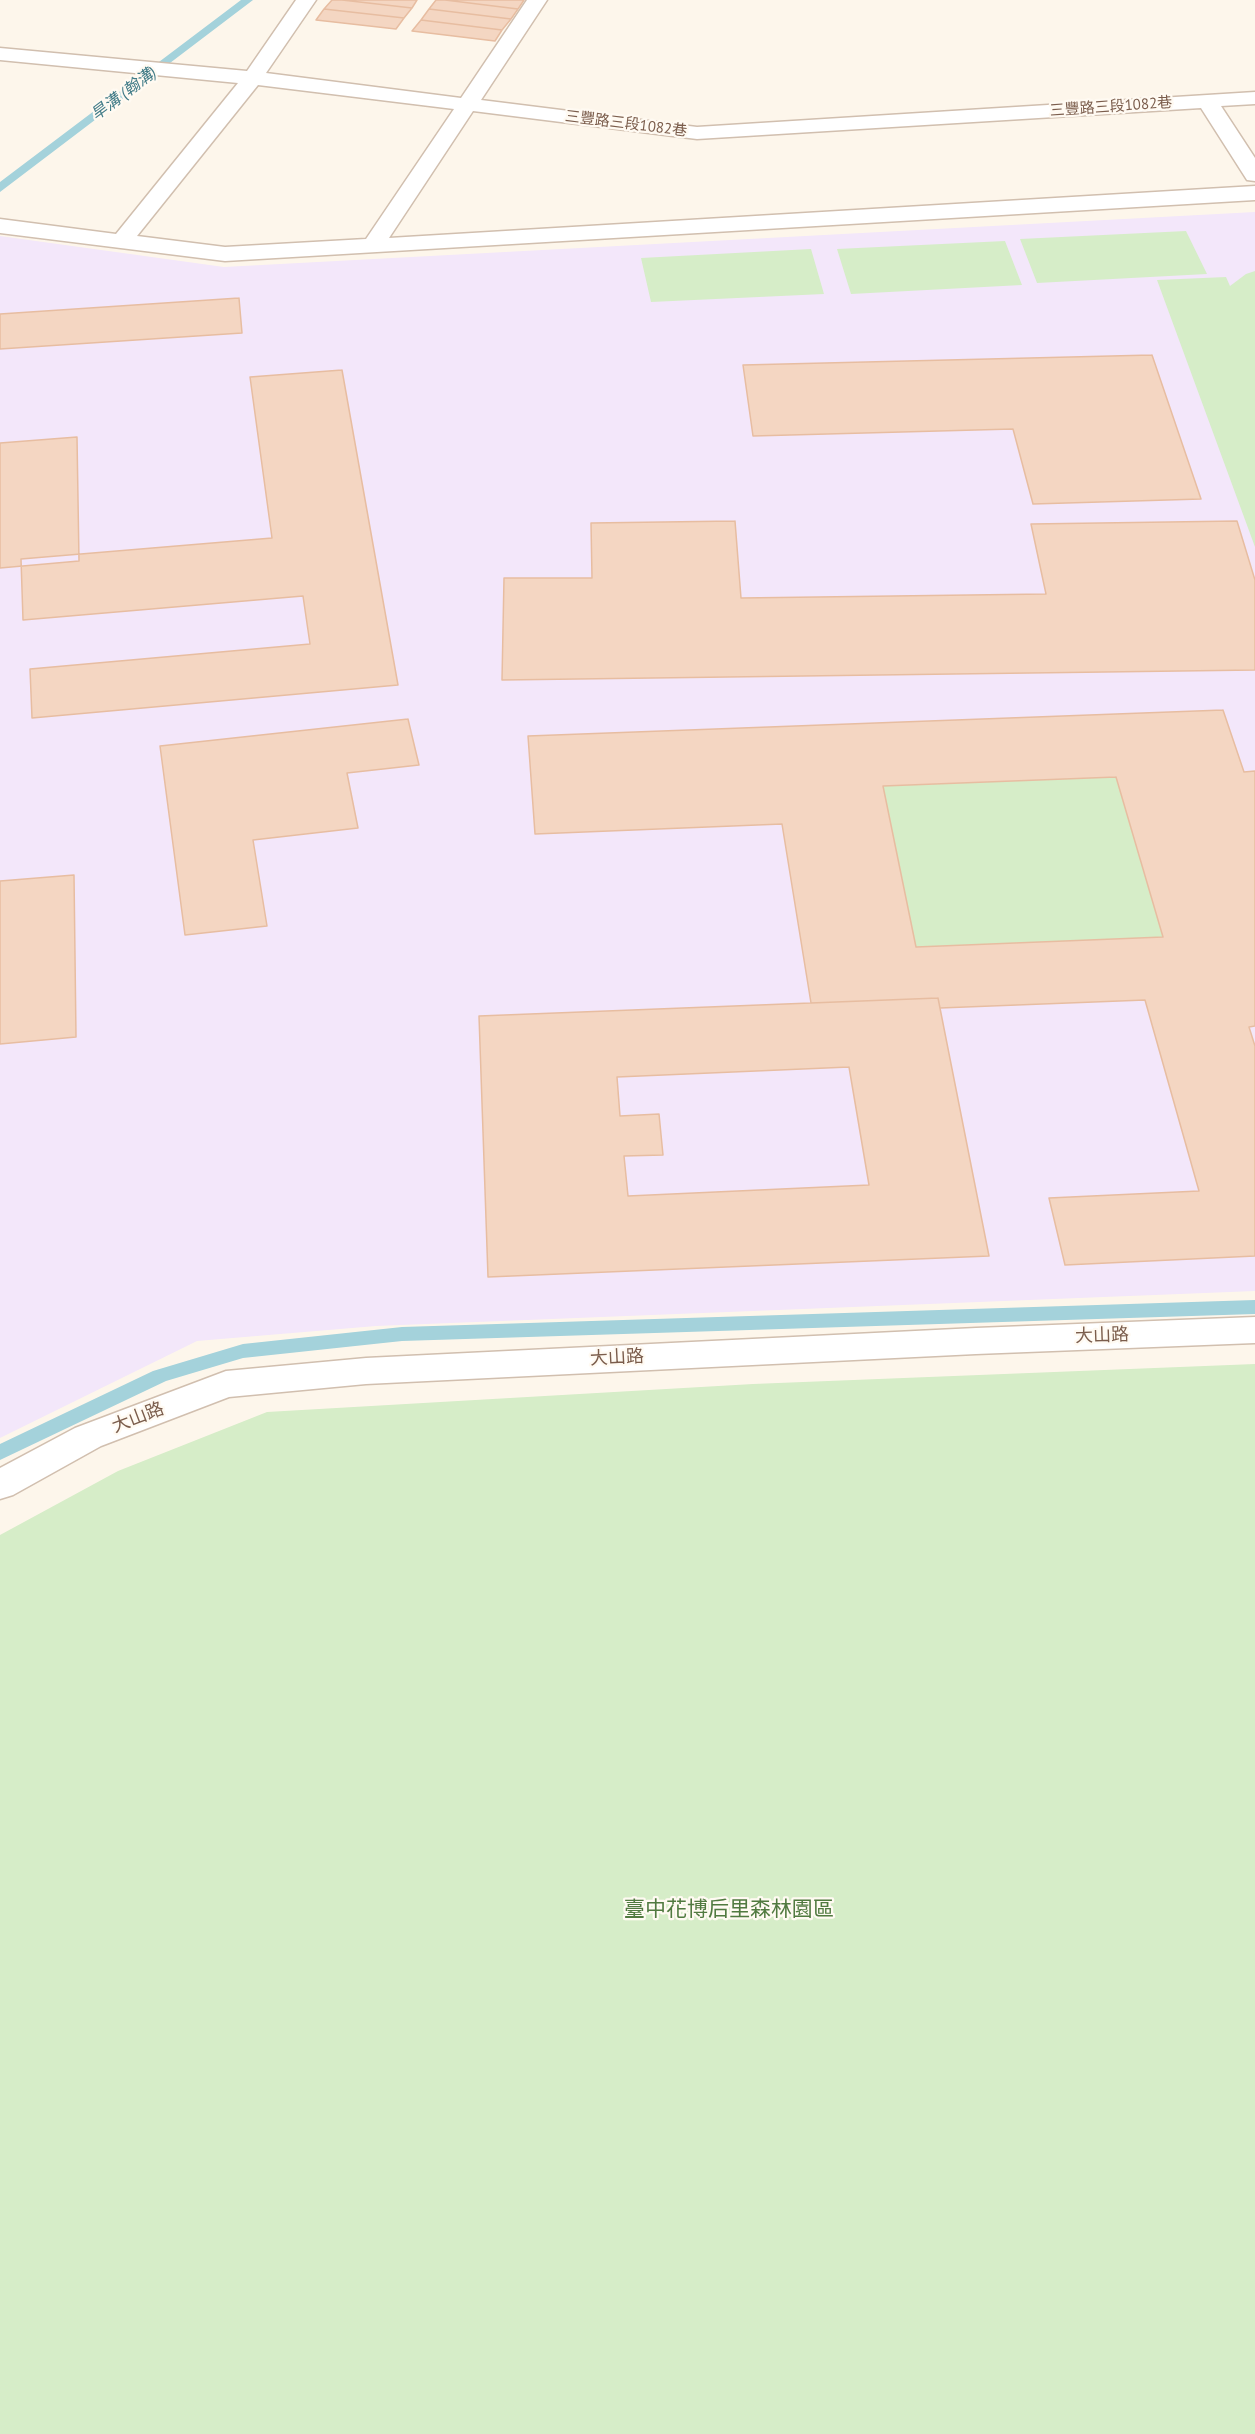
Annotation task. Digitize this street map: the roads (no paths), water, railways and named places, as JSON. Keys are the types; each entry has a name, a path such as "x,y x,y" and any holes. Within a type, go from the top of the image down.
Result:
{"street":[{"path":"122,241 253,78 306,0"},
{"path":"374,245 537,0"},
{"name":"三豐路三段1082巷","path":"0,54 253,78 697,133 1255,98"},
{"path":"1207,101 1255,175"},
{"path":"0,226 225,254 1255,193"},
{"name":"大山路","path":"0,1485 88,1437 226,1384 366,1371 976,1341 1255,1330"}],"waterway":[{"name":"旱溝 (翰溝)","path":"0,188 248,0"},
{"path":"0,1453 160,1376 243,1351 402,1334 1255,1307"}],"park label":[{"name":"臺中花博后里森林園區","path":"729,1910"}]}
